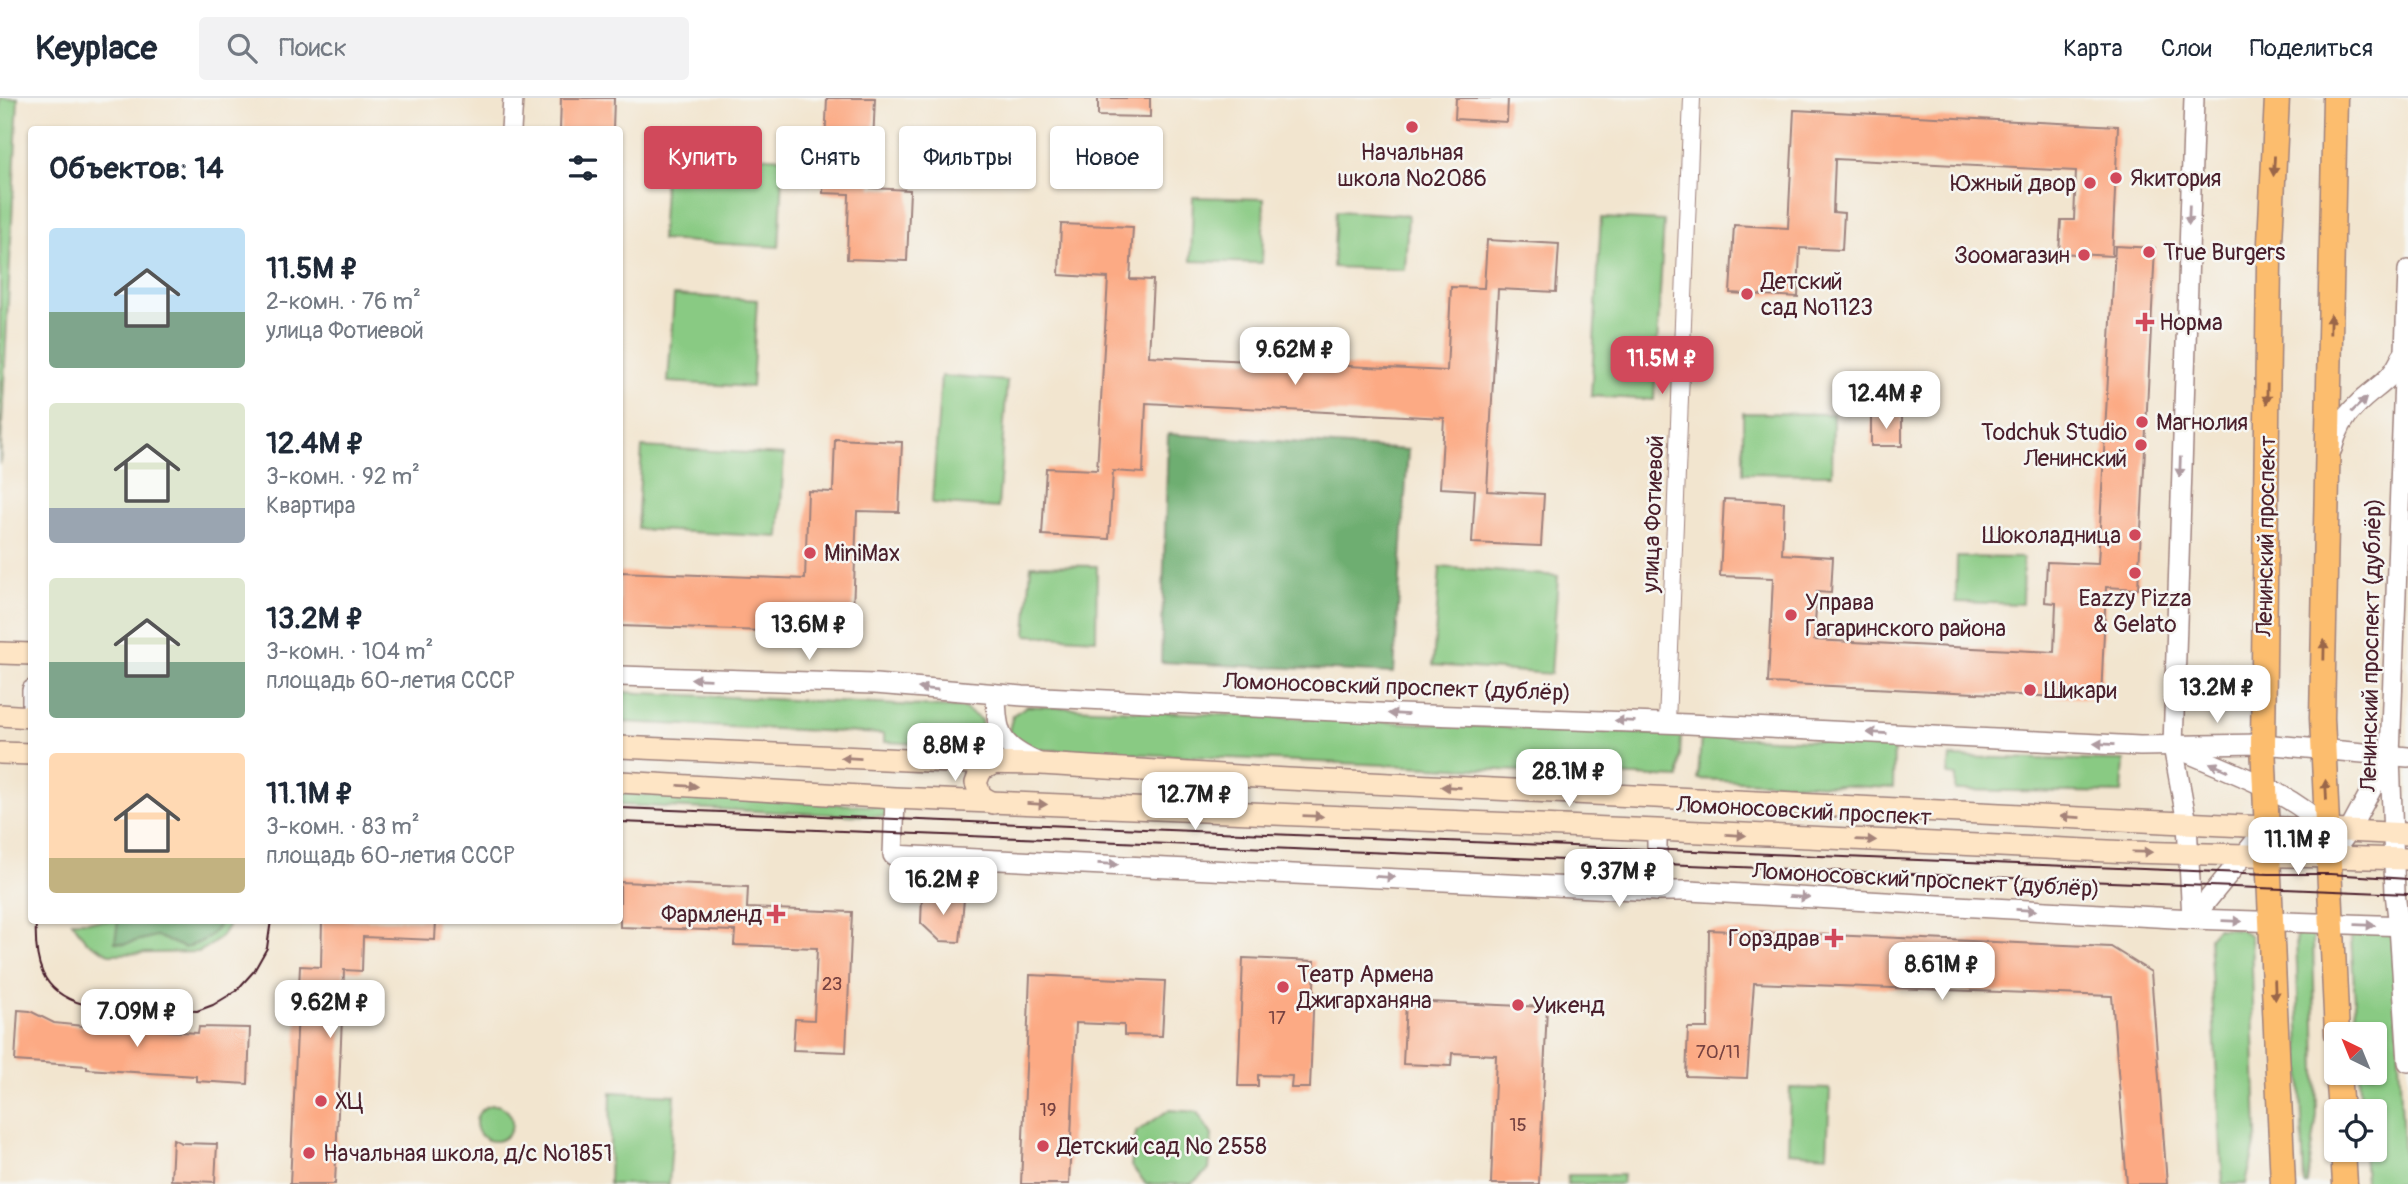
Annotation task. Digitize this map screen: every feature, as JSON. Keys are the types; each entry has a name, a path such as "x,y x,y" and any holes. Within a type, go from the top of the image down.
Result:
{"main road":[{"name":"Ленинский проспект","path":"2277,98 2269,263 2263,744 2283,1184"},
{"path":"2335,98 2322,718 2324,750 2339,830 2330,857 2336,1022"},
{"path":"0,653 28,654"},
{"path":"0,715 28,718"},
{"name":"Ломоносовский проспект","path":"623,747 1041,764 1288,779 2401,833"},
{"path":"0,753 28,754"},
{"path":"993,764 981,770 976,783 981,796 993,803"},
{"name":"Ломоносовский проспект","path":"623,782 895,799 2189,853 2401,859"},
{"path":"1534,825 1545,818 1549,807 1545,797 1535,790"},
{"path":"2344,1162 2345,1184"}],"street":[{"path":"511,126 513,98"},
{"name":"улица Фотиевой","path":"1667,723 1692,98"},
{"path":"2192,919 2187,823 2172,746 2194,98"},
{"name":"Ленинский проспект (дублёр)","path":"2408,270 2399,756 2401,859 2395,893 2404,926 2408,1062"},
{"path":"2327,464 2335,437 2345,419 2357,404 2384,384 2396,370 2405,350"},
{"name":"Ломоносовский проспект (дублёр)","path":"623,676 875,684 996,694 1399,714 2172,746 2263,744"},
{"path":"996,694 997,722 1005,742 1015,752 1041,764"},
{"path":"2263,744 2399,756"},
{"path":"2172,746 2265,788 2339,830 2399,756"},
{"name":"Ломоносовский проспект (дублёр)","path":"895,799 893,855 1689,891 2192,919 2404,926"},
{"path":"2192,919 2267,827"},
{"path":"1657,830 1657,891"}],"green space":[{"path":"0,98 18,98 0,465"},
{"path":"762,157 776,158 776,189 782,189 779,247 661,240 664,189 762,189"},
{"path":"1193,197 1264,199 1262,263 1191,261"},
{"path":"1336,211 1408,215 1405,270 1333,267"},
{"path":"1601,218 1664,221 1654,400 1591,396"},
{"path":"674,295 757,300 752,387 668,382"},
{"path":"941,376 1007,381 998,508 932,503"},
{"path":"1743,413 1833,414 1832,474 1743,473"},
{"path":"1168,434 1408,450 1394,673 1161,662"},
{"path":"642,447 784,455 779,537 637,529"},
{"path":"1957,557 2023,558 2022,604 1956,602"},
{"path":"1031,565 1097,566 1096,639 1026,635"},
{"path":"1440,567 1558,576 1551,674 1433,665"},
{"path":"623,692 964,708 981,720 980,733 972,742 963,746 884,742 884,734 623,722"},
{"path":"1027,706 1681,735 1679,778 1026,749 1020,747 1009,730 1013,715"},
{"path":"1701,736 1894,744 1893,788 1698,779"},
{"path":"1950,757 2124,761 2122,793 1955,790 1956,776 1948,775"},
{"path":"623,793 891,807 891,817 623,805"},
{"path":"74,924 229,924 217,940 198,952 109,954 86,941"},
{"path":"117,924 218,924 210,935 185,948 156,936 125,944 115,942"},
{"path":"2217,928 2240,929 2251,936 2257,1136 2246,1184 2223,1184 2209,937"},
{"path":"2360,928 2393,932 2405,1184 2365,1184 2364,1162 2387,1162 2387,1099 2360,1099 2360,1085 2387,1085 2387,1022 2356,1022 2351,937"},
{"path":"2300,932 2313,937 2317,1115 2307,1184 2304,1184 2296,936"},
{"path":"1790,1088 1830,1089 1827,1155 1788,1152"},
{"path":"611,1092 675,1095 669,1184 609,1184"},
{"path":"494,1105 507,1110 512,1123 507,1136 494,1141 481,1136 476,1123 481,1110"},
{"path":"1169,1110 1197,1112 1212,1135 1209,1170 1191,1184 1146,1184 1131,1166 1136,1132"},
{"path":"1568,1175 1623,1175 1622,1184 1567,1184"}],"building":[{"path":"561,98 614,98 613,126 560,126"},
{"path":"827,98 875,98 874,126 826,126"},
{"path":"1098,98 1150,98 1150,117 1098,116"},
{"path":"1456,98 1508,98 1507,122 1455,119"},
{"path":"1794,110 2118,126 2112,256 2059,253 2061,220 2074,220 2076,171 1835,159 1833,212 1844,213 1842,250 1800,248 1798,297 1730,293 1734,225 1788,228"},
{"path":"823,189 910,190 907,261 847,259 849,194 823,193"},
{"path":"1061,224 1133,227 1130,279 1153,280 1149,356 1447,371 1451,287 1484,288 1487,240 1559,244 1556,292 1498,289 1487,491 1544,494 1541,546 1472,543 1475,490 1440,488 1444,418 1146,403 1143,473 1113,471 1109,539 1042,535 1046,468 1097,470 1108,278 1059,275"},
{"path":"2115,246 2155,248 2138,589 2106,587 2101,699 1768,683 1773,578 1720,576 1724,499 1784,502 1782,554 1833,557 1831,593 1817,592 1814,640 2054,652 2056,603 2045,602 2047,562 2098,564"},
{"path":"1871,416 1902,416 1902,446 1871,446"},
{"path":"835,439 902,442 899,512 857,511 852,634 623,626 623,572 805,579 808,491 833,492"},
{"path":"623,882 748,887 747,908 852,912 846,1052 793,1050 795,1019 814,1020 817,948 734,945 735,931 620,927 620,924 623,924"},
{"path":"922,896 964,899 960,942 940,941 921,923"},
{"path":"322,924 436,924 435,940 363,937 362,971 344,970 335,1184 290,1184 300,966 321,967"},
{"path":"1709,930 2111,947 2151,972 2167,1184 2127,1184 2112,996 1754,983 1747,1078 1686,1076 1688,1028 1708,1028"},
{"path":"1243,958 1315,961 1310,1088 1291,1088 1292,1076 1258,1075 1258,1086 1238,1086"},
{"path":"1030,975 1165,981 1162,1036 1124,1035 1124,1025 1076,1023 1069,1184 1021,1184"},
{"path":"1406,1001 1547,1007 1539,1184 1491,1184 1496,1055 1452,1053 1451,1066 1403,1064"},
{"path":"18,1010 30,1011 54,1023 83,1026 198,1033 199,1027 250,1028 248,1084 196,1081 196,1076 15,1061"},
{"path":"173,1139 182,1143 217,1144 215,1182 171,1180"}],"tram line":[{"path":"623,808 2408,879"},
{"path":"623,822 2408,894"},
{"path":"36,924 36,949 43,973 57,992 69,999 83,1004 197,1011 236,991 254,971 267,948 270,924"}],"place":[{"name":"Начальная школа №2086","path":"1412,127"},
{"name":"Якитория","path":"2116,178"},
{"name":"Южный двор","path":"2090,183"},
{"name":"True Burgers","path":"2149,252"},
{"name":"Зоомагазин","path":"2084,255"},
{"name":"Детский сад №1123","path":"1747,294"},
{"name":"Норма","path":"2145,322"},
{"name":"Магнолия","path":"2142,422"},
{"name":"Todchuk Studio Ленинский","path":"2141,445"},
{"name":"Шоколадница","path":"2135,535"},
{"name":"MiniMax","path":"810,553"},
{"name":"Eazzy Pizza & Gelato","path":"2135,573"},
{"name":"Управа Гагаринского района","path":"1791,615"},
{"name":"Шикари","path":"2030,690"},
{"name":"Фармленд","path":"776,914"},
{"name":"Горздрав","path":"1834,938"},
{"name":"Театр Армена Джигарханяна","path":"1283,987"},
{"name":"Уикенд","path":"1518,1005"},
{"name":"ХЦ","path":"321,1101"},
{"name":"Детский сад № 2558","path":"1043,1146"},
{"name":"Начальная школа, д/с №1851","path":"309,1153"}]}
